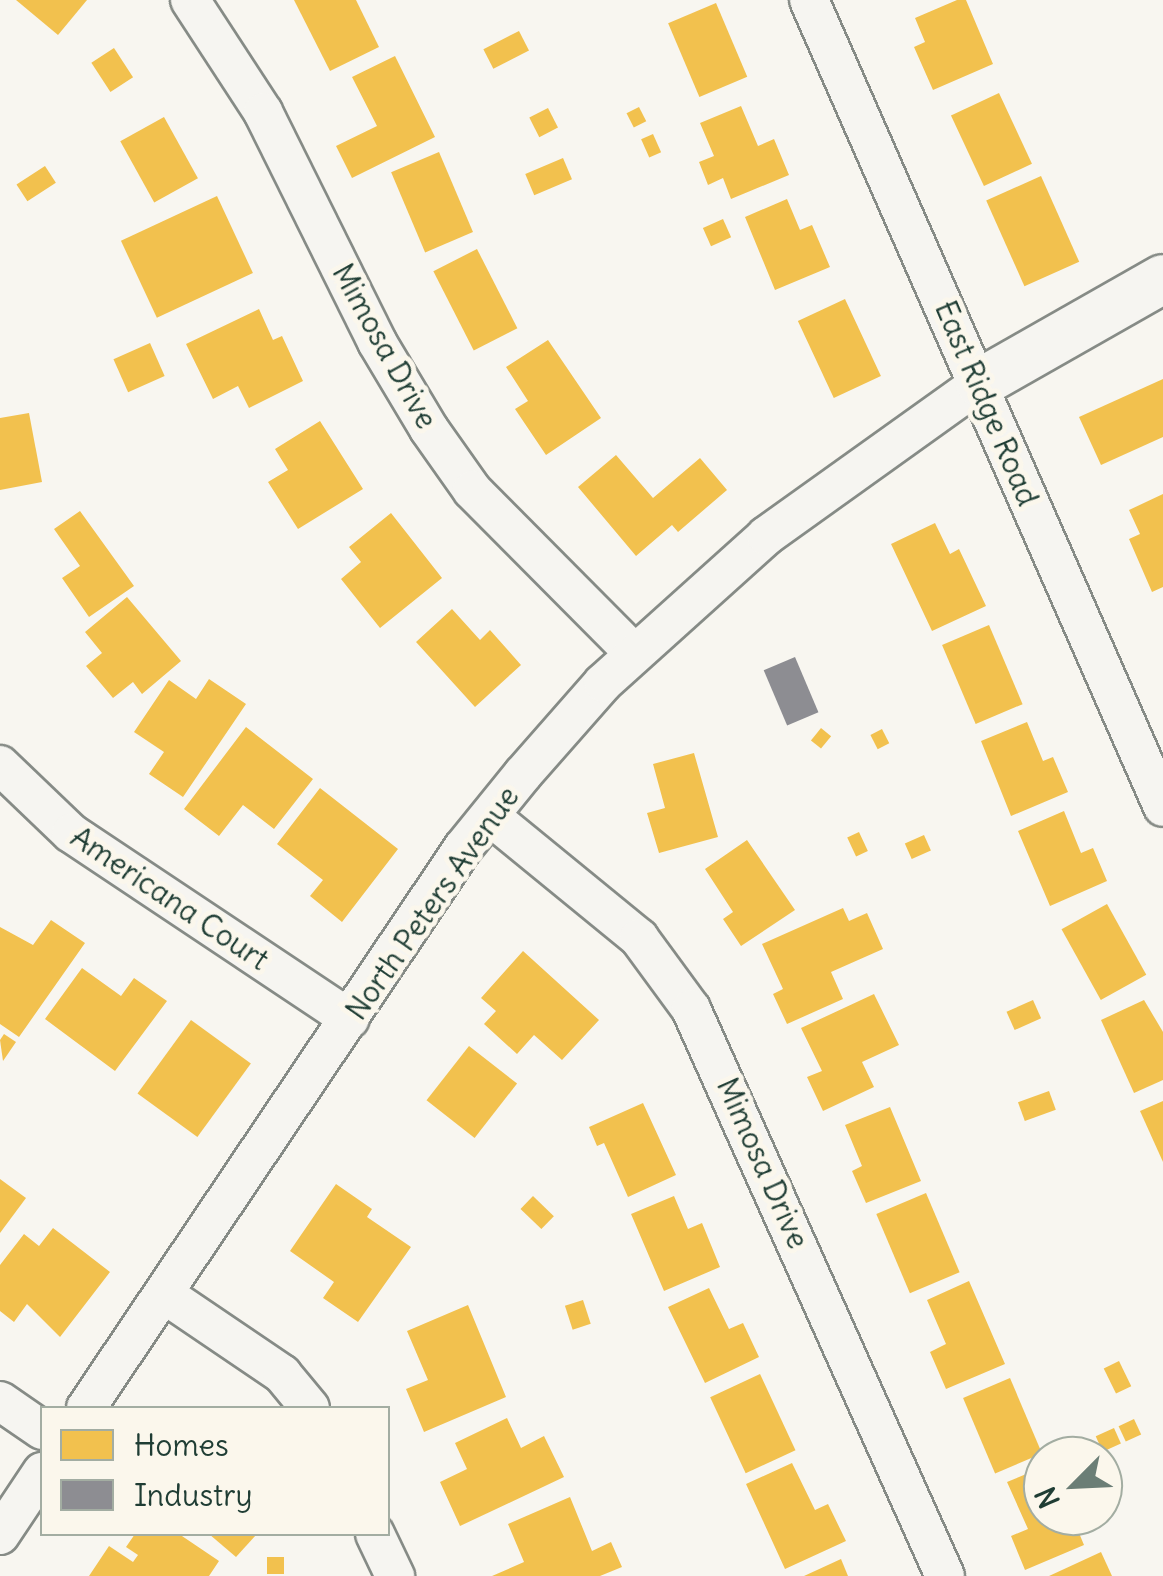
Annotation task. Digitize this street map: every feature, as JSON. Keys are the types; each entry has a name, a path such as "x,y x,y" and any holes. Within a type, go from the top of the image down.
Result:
{"street":[{"name":"Mimosa Drive","path":"190,0 262,112 376,342 429,430 472,490 634,653"},
{"name":"East Ridge Road","path":"809,0 1163,807"},
{"name":"North Peters Avenue","path":"87,1406 490,816 634,653 766,536 980,383 1163,279"},
{"name":"Americana Court","path":"0,765 71,833 350,1019"},
{"name":"Mimosa Drive","path":"490,816 639,938 692,1009 945,1576"},
{"path":"164,1294 282,1374 308,1406"},
{"path":"0,1401 40,1429"},
{"path":"0,1534 40,1475"},
{"path":"376,1536 394,1576"}],"building: Homes":[{"path":"16,0 87,0 58,35"},
{"path":"294,0 356,0 379,47 330,71"},
{"path":"966,0 993,64 933,90 914,47 925,42 915,18"},
{"path":"716,3 747,77 699,97 668,23"},
{"path":"519,31 529,51 493,69 483,49"},
{"path":"114,48 133,77 110,92 91,63"},
{"path":"395,56 435,137 352,178 336,146 377,126 352,77"},
{"path":"999,93 1032,164 984,186 951,115"},
{"path":"741,106 758,146 774,139 789,175 731,199 723,178 708,185 699,162 714,156 700,123"},
{"path":"639,107 646,121 634,128 627,113"},
{"path":"548,108 558,128 539,137 529,118"},
{"path":"164,117 198,178 154,202 120,141"},
{"path":"653,134 661,152 649,158 641,139"},
{"path":"439,152 473,232 425,252 391,172"},
{"path":"563,158 572,179 534,195 525,174"},
{"path":"45,166 56,183 27,201 16,185"},
{"path":"1041,176 1079,262 1024,286 986,200"},
{"path":"217,196 253,273 157,318 121,241"},
{"path":"787,199 800,230 812,225 830,267 775,290 745,217"},
{"path":"723,219 731,237 711,246 703,228"},
{"path":"477,249 517,328 474,351 433,271"},
{"path":"845,299 881,376 834,398 798,321"},
{"path":"259,309 273,340 282,336 303,381 249,408 238,386 213,399 186,344"},
{"path":"548,340 601,418 546,455 515,409 528,401 506,367"},
{"path":"150,343 165,376 128,392 113,359"},
{"path":"1163,379 1163,437 1101,465 1079,417"},
{"path":"29,413 42,482 0,490 0,418"},
{"path":"320,421 363,489 298,529 268,482 288,470 275,449"},
{"path":"616,455 653,498 700,458 727,490 678,532 672,525 636,556 578,487"},
{"path":"1163,494 1163,587 1152,592 1129,539 1140,534 1129,510"},
{"path":"80,511 134,586 89,617 62,578 80,566 54,529"},
{"path":"391,513 442,578 380,628 341,579 361,562 349,547"},
{"path":"935,523 950,554 959,549 986,606 932,631 891,544"},
{"path":"127,597 181,661 142,694 133,682 113,698 86,666 102,653 85,632"},
{"path":"452,609 480,640 490,630 521,665 475,707 416,642"},
{"path":"989,625 1023,704 976,724 942,645"},
{"path":"209,679 246,704 183,797 149,774 164,752 134,732 169,680 196,699"},
{"path":"1027,722 1043,761 1053,757 1068,792 1011,816 981,741"},
{"path":"246,727 313,779 274,829 243,805 219,836 184,809"},
{"path":"821,728 831,736 821,749 811,740"},
{"path":"882,729 889,743 878,749 870,735"},
{"path":"694,753 718,837 659,853 647,813 665,808 653,764"},
{"path":"320,788 398,849 342,922 310,896 323,880 277,844"},
{"path":"1064,811 1081,853 1093,848 1107,881 1050,906 1018,831"},
{"path":"859,832 868,851 856,857 847,837"},
{"path":"924,835 931,851 912,859 905,844"},
{"path":"747,840 795,910 741,946 723,919 733,912 705,869"},
{"path":"1107,904 1146,975 1101,1000 1062,929"},
{"path":"843,908 849,921 867,913 883,949 831,972 843,999 787,1024 773,994 783,989 762,944"},
{"path":"51,920 85,943 19,1037 0,1024 0,927 33,945"},
{"path":"523,951 599,1020 562,1060 534,1035 517,1054 484,1024 496,1011 481,998"},
{"path":"82,968 121,996 134,978 167,1001 115,1071 45,1019"},
{"path":"874,994 899,1045 862,1062 874,1087 823,1111 807,1077 822,1071 801,1028"},
{"path":"1033,1000 1041,1018 1015,1030 1007,1012"},
{"path":"1144,1000 1163,1032 1163,1080 1134,1093 1101,1020"},
{"path":"191,1020 251,1063 197,1137 138,1094"},
{"path":"4,1034 16,1042 3,1061 0,1040"},
{"path":"469,1046 517,1084 475,1138 427,1100"},
{"path":"1049,1091 1056,1110 1025,1121 1018,1102"},
{"path":"1163,1101 1163,1162 1140,1111"},
{"path":"643,1103 676,1175 628,1197 604,1143 597,1146 589,1127"},
{"path":"890,1107 921,1181 866,1203 852,1171 862,1166 845,1125"},
{"path":"0,1179 26,1198 0,1233"},
{"path":"336,1184 372,1209 367,1217 411,1247 358,1322 323,1298 334,1282 290,1251"},
{"path":"926,1193 960,1272 910,1293 876,1214"},
{"path":"533,1196 554,1216 541,1229 520,1209"},
{"path":"674,1196 688,1229 702,1223 720,1267 664,1291 631,1214"},
{"path":"53,1228 110,1272 60,1337 27,1304 14,1322 0,1311 0,1265 24,1234 39,1246"},
{"path":"969,1281 1005,1364 946,1389 930,1352 946,1344 927,1300"},
{"path":"709,1288 729,1329 743,1323 759,1357 705,1383 668,1307"},
{"path":"583,1300 591,1324 573,1330 565,1306"},
{"path":"468,1305 506,1397 424,1432 406,1389 428,1380 407,1331"},
{"path":"1119,1361 1131,1386 1116,1394 1104,1368"},
{"path":"760,1374 795,1450 746,1473 710,1397"},
{"path":"1010,1378 1035,1436 1023,1436 1023,1462 995,1473 963,1398"},
{"path":"507,1418 521,1448 544,1436 564,1477 460,1526 440,1482 467,1469 455,1443"},
{"path":"1134,1419 1141,1434 1126,1442 1119,1426"},
{"path":"1114,1428 1118,1436 1096,1436"},
{"path":"792,1463 815,1510 828,1504 846,1541 785,1569 746,1484"},
{"path":"1023,1475 1023,1518 1007,1482"},
{"path":"570,1497 592,1551 611,1542 622,1567 600,1576 492,1576 524,1562 508,1524"},
{"path":"1023,1531 1023,1536 1080,1536 1084,1545 1025,1570 1011,1536"},
{"path":"134,1536 182,1536 219,1561 209,1576 89,1576 109,1546 133,1562 138,1555 126,1547"},
{"path":"211,1536 255,1536 236,1557"},
{"path":"1101,1552 1112,1576 1049,1576"},
{"path":"267,1557 284,1557 284,1574 267,1574"},
{"path":"841,1559 848,1576 804,1576"}],"building: Industry":[{"path":"795,657 818,712 787,726 764,670"}]}
